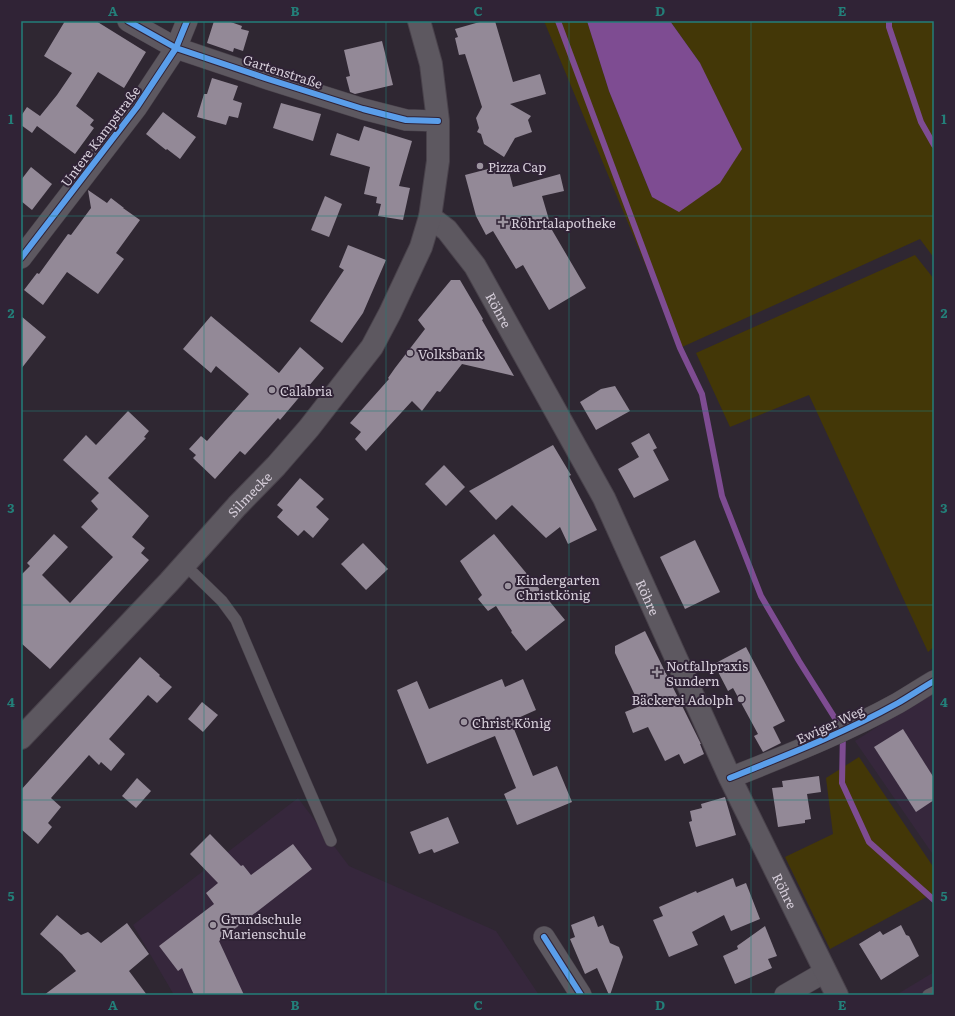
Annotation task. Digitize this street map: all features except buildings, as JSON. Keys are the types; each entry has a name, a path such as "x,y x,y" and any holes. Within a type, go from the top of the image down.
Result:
{"main road":[{"name":"Silmecke","path":"21,738 185,565 237,506 276,466 309,428 372,346 390,313 421,247 430,217 438,162 438,121 431,64 419,21"},
{"name":"Röhre","path":"430,217 447,230 475,266 604,498 730,778 837,995"}],"street":[{"name":"Gartenstraße","path":"128,21 176,48 363,109 406,120 438,121"},
{"name":"Untere Kampstraße","path":"21,258 137,107 176,48 187,21"},
{"name":"Ewiger Weg","path":"730,778 843,731 898,703 934,681"},
{"path":"544,937 581,995"},
{"path":"785,995 825,972"}],"lane":[{"path":"185,565 222,601 236,620 331,841"},
{"path":"928,995 934,992"}],"shaded area":[{"path":"544,21 587,21 609,91 652,197 700,63 670,21 934,21 934,258 920,239 680,348"},
{"path":"587,21 670,21 700,63 742,149 720,183 679,212 652,197 609,91"},
{"path":"915,255 934,279 934,647 928,652 809,395 730,427 696,353"},
{"path":"934,691 934,856 855,741"},
{"path":"859,757 934,868 934,893 830,949 785,857 833,834 826,778"},
{"path":"298,798 349,866 496,931 539,995 174,995 133,925"},
{"path":"934,972 934,995 896,995"}],"waterway":[{"path":"558,21 680,348 702,394 722,496 761,596 799,661 843,731 842,783 869,842 934,900"},
{"path":"889,21 889,27 921,122 934,145"}],"cycle path":[{"path":"128,21 176,48 268,79 363,109 406,120 438,121"},
{"path":"21,258 137,107 176,48 187,21"},
{"path":"730,778 857,724 898,703 934,681"},
{"path":"544,937 581,995"}],"place":[{"name":"Pizza Cap","path":"480,166"},
{"name":"Röhrtalapotheke","path":"503,222"},
{"name":"Volksbank","path":"410,353"},
{"name":"Calabria","path":"272,390"},
{"name":"Kindergarten Christkönig","path":"508,586"},
{"name":"Notfallpraxis Sundern","path":"657,672"},
{"name":"Bäckerei Adolph","path":"741,699"},
{"name":"Christ König","path":"464,722"},
{"name":"Grundschule Marienschule","path":"213,925"}]}
